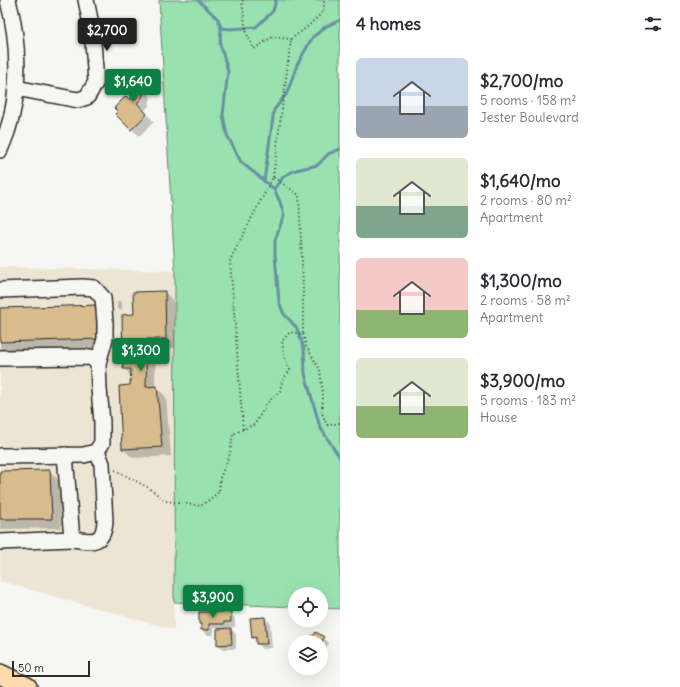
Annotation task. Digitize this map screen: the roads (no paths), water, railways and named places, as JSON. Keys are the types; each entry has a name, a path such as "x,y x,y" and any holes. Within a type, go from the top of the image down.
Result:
{"main road":[{"path":"0,674 27,687"}],"street":[{"path":"0,150 8,131 16,88 17,45 8,0"},
{"path":"16,88 78,100 87,97 96,82 92,29 86,0"},
{"path":"0,290 83,287 94,288 103,298 105,315 105,339 98,363 102,443 96,452 84,455 0,456"},
{"path":"0,358 91,357 98,363"},
{"path":"0,542 72,539 92,541 98,539 105,529 106,522 102,464 100,456 96,452"},
{"path":"66,455 72,539"}],"waterway":[{"path":"198,0 218,19 221,28 220,44 228,71 223,115 227,135 241,162 274,189 280,202 284,215 275,240 279,302 284,314 297,328 304,349 305,374 320,427 340,458"},
{"path":"221,28 231,29 256,27 273,11 276,0"},
{"path":"264,181 274,110 287,93 297,65 312,38 325,27 340,20"},
{"path":"274,189 284,176 296,170 318,165 328,154 340,149"}]}
